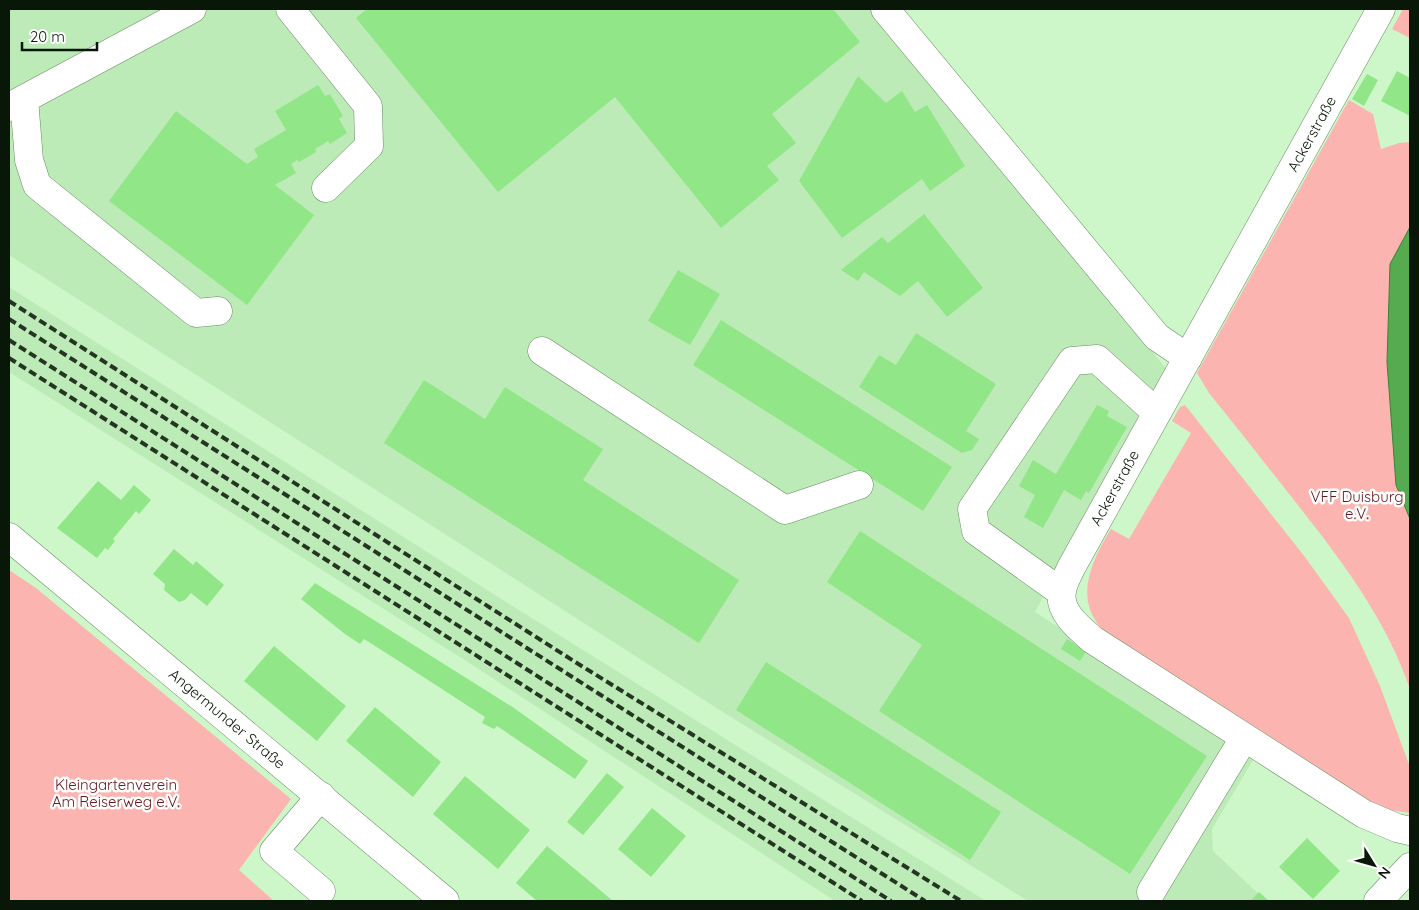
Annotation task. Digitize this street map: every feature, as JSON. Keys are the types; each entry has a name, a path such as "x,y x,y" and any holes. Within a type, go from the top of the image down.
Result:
{"street":[{"path":"192,9 158,16 16,103 29,160 37,185 196,313 218,310"},
{"path":"290,9 368,106 369,146 326,188"},
{"path":"885,9 1157,337 1188,358"},
{"name":"Ackerstraße","path":"1061,592 1071,568 1381,9"},
{"path":"542,351 785,510 859,485"},
{"path":"1157,413 1097,359 1072,361 972,509 976,531 1061,592 1064,609 1074,624 1092,640 1364,814 1397,828 1410,831"},
{"name":"Angermunder Straße","path":"9,537 445,901"},
{"path":"1151,892 1244,738"},
{"path":"321,796 274,851 321,891"},
{"path":"1378,901 1410,867"}],"shaded area":[{"path":"9,9 889,9 1166,369 1035,612 1256,755 1212,829 1213,851 1266,901 1028,901 718,709 9,255"},
{"path":"1410,227 1410,519 1396,485 1387,362 1390,264"},
{"path":"9,287 514,607 986,901 835,901 474,666 9,372"}],"green space":[{"path":"1403,9 1410,9 1410,38 1392,29"},
{"name":"VFF Duisburg e.V.","path":"1349,100 1373,114 1381,149 1399,143 1410,142 1410,227 1390,264 1387,362 1396,485 1410,519 1410,689 1389,639 1346,569 1314,525 1209,393 1197,373"},
{"path":"1185,405 1305,557 1349,618 1380,686 1410,767 1410,813 1370,807 1109,639 1090,610 1087,596 1089,576 1096,556 1111,529 1129,539 1191,433 1172,421 1180,407"},
{"name":"Kleingartenverein Am Reiserweg e.V.","path":"9,570 36,588 291,799 239,870 274,901 9,901"}],"building":[{"path":"367,9 833,9 860,42 772,114 796,143 767,166 779,180 721,228 615,97 498,192 356,18"},
{"path":"1397,71 1410,78 1410,116 1381,101"},
{"path":"1367,74 1378,80 1364,106 1352,99"},
{"path":"858,76 886,103 902,91 915,112 927,105 965,166 930,191 922,179 842,238 799,181"},
{"path":"318,85 325,96 330,94 343,116 339,119 347,133 330,144 328,141 315,149 316,152 299,162 297,160 291,164 296,173 275,185 314,215 247,305 109,201 176,111 247,164 258,157 254,149 286,130 275,111"},
{"path":"924,214 983,288 947,317 918,281 900,296 864,272 858,281 841,270 882,237 888,243"},
{"path":"678,270 720,294 690,345 648,321"},
{"path":"721,320 952,467 923,511 693,365"},
{"path":"916,333 996,384 966,431 979,439 972,450 962,453 859,387 879,355 896,365"},
{"path":"424,380 485,419 505,387 603,449 583,480 739,580 699,643 384,443"},
{"path":"1097,405 1109,411 1107,416 1127,427 1089,493 1086,491 1081,500 1064,490 1043,528 1024,517 1035,495 1019,486 1033,460 1056,474"},
{"path":"98,481 121,500 134,485 151,500 139,514 136,511 113,539 115,541 108,550 105,548 97,558 57,528"},
{"path":"860,531 1207,756 1130,874 879,711 922,645 827,582"},
{"path":"174,549 193,565 196,561 224,585 207,606 191,593 185,600 179,602 164,590 165,584 153,574"},
{"path":"315,583 514,708 588,761 575,779 497,726 494,729 482,723 485,717 364,639 360,644 301,599"},
{"path":"1067,639 1086,652 1080,661 1061,649"},
{"path":"274,646 346,706 317,741 244,681"},
{"path":"766,662 1001,812 970,860 736,710"},
{"path":"375,707 441,762 413,797 346,741"},
{"path":"607,773 624,787 583,835 567,822"},
{"path":"465,776 530,830 498,869 433,814"},
{"path":"652,808 686,836 651,877 618,849"},
{"path":"1307,838 1340,871 1313,899 1279,867"},
{"path":"547,846 613,901 537,901 516,883"},
{"path":"1259,892 1269,901 1250,901"}],"railway":[{"path":"9,301 580,665 961,901"},
{"path":"9,319 925,901"},
{"path":"9,340 891,901"},
{"path":"9,358 862,901"}]}
